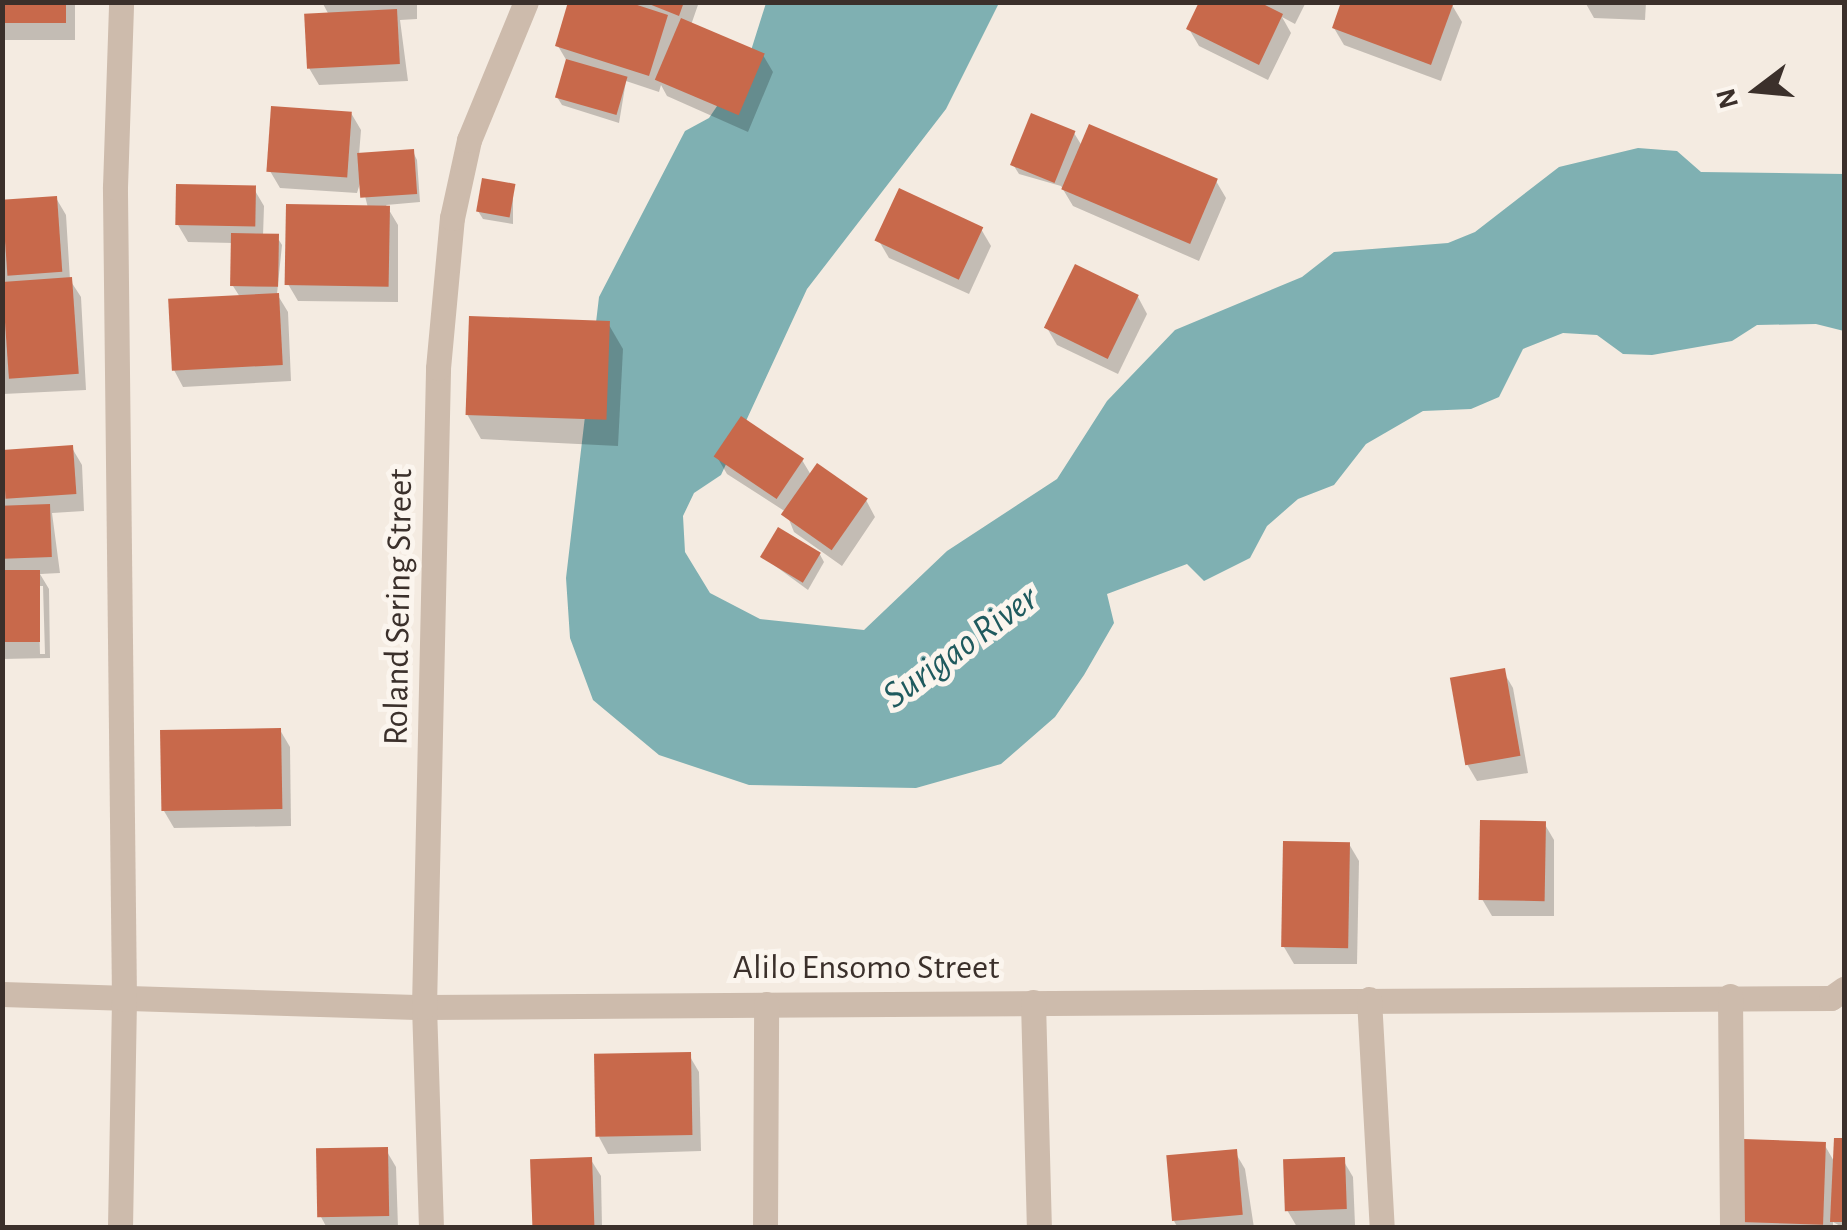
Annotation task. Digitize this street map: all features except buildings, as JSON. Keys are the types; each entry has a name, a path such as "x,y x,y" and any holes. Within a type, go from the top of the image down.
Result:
{"street":[{"path":"120,2 115,207 124,998 120,1228"},
{"name":"Roland Sering Street","path":"432,1228 424,1007 438,368 452,218 470,140 526,2"},
{"name":"Alilo Ensomo Street","path":"2,994 424,1007 1831,998 1844,989"},
{"path":"1730,996 1732,1228"},
{"path":"1369,999 1382,1228"},
{"path":"1034,1002 1038,1228"},
{"path":"765,1228 766,1004"}],"water":[{"name":"Surigao River","path":"766,3 999,3 946,109 807,289 721,475 694,493 683,516 685,552 710,593 760,619 864,630 947,551 1057,479 1107,401 1175,330 1302,277 1334,252 1448,243 1475,232 1559,167 1638,148 1677,151 1701,172 1844,174 1844,331 1816,324 1757,325 1732,341 1652,355 1623,354 1597,335 1563,333 1523,349 1499,397 1471,409 1423,411 1366,444 1334,485 1298,499 1267,526 1250,558 1204,581 1187,564 1107,594 1114,623 1084,675 1055,717 1001,764 916,788 749,785 659,755 593,700 570,638 566,578 599,297 685,131 709,118 748,60"}]}
